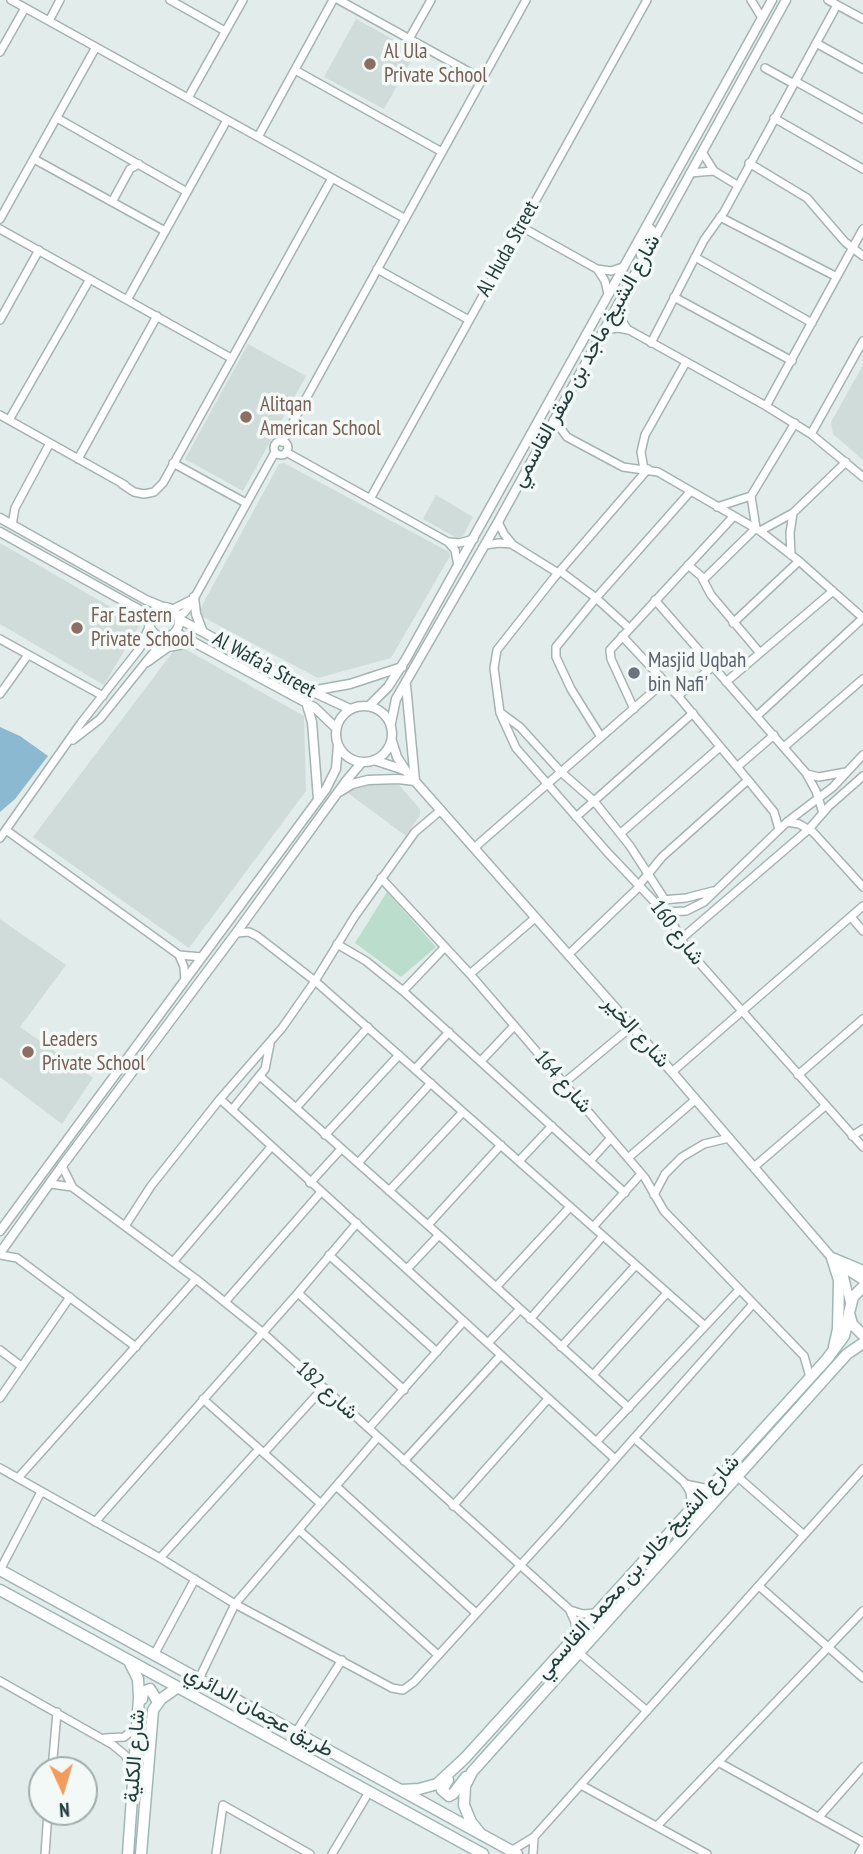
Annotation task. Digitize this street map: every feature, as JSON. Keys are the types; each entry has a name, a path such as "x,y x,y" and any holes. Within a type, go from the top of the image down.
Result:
{"main road":[{"path":"832,1258 863,1270"},
{"path":"830,1355 838,1329 839,1286 838,1272 832,1258"},
{"path":"850,1302 863,1287"},
{"name":"شارع الشيخ خالد بن محمد القاسمي","path":"401,1790 419,1790 437,1784 465,1758 830,1355 846,1331 850,1302"},
{"path":"849,1315 855,1328 863,1335"},
{"name":"شارع الشيخ خالد بن محمد القاسمي","path":"465,1758 460,1768 443,1786 443,1793 447,1796 453,1794 843,1358 863,1343"},
{"path":"843,1358 863,1353"},
{"name":"طريق عجمان الدائري","path":"0,1570 514,1852"},
{"name":"طريق عجمان الدائري","path":"0,1590 479,1853"},
{"name":"شارع الكلية","path":"128,1854 139,1710 138,1679 129,1660"},
{"name":"شارع الكلية","path":"141,1854 152,1716 158,1702 178,1687"},
{"path":"139,1710 145,1690 153,1690 158,1702"},
{"path":"471,1772 465,1786 464,1805 471,1822 480,1833"}],"street":[{"path":"11,0 404,218"},
{"path":"49,21 60,0"},
{"path":"170,0 225,31"},
{"path":"188,98 243,0"},
{"path":"258,137 334,0"},
{"path":"339,0 482,79"},
{"path":"409,39 430,0"},
{"path":"70,742 100,719 166,637 175,632 177,615 182,606 194,597 275,452 275,445 282,442 526,0"},
{"name":"Al Huda Street","path":"370,499 647,0"},
{"path":"751,0 762,18"},
{"name":"شارع الشيخ ماجد بن صقر القاسمي","path":"369,706 388,687 402,667 772,0"},
{"name":"شارع الشيخ ماجد بن صقر القاسمي","path":"391,723 392,706 498,522 786,0"},
{"path":"828,0 863,19"},
{"path":"651,342 695,257 838,5"},
{"path":"0,52 25,8"},
{"path":"816,43 863,69"},
{"path":"0,219 96,47"},
{"path":"765,68 863,119"},
{"path":"295,70 442,152"},
{"path":"57,118 187,192"},
{"path":"775,118 863,169"},
{"path":"127,300 227,120"},
{"path":"702,152 714,171"},
{"path":"34,159 165,231"},
{"path":"749,163 807,198 852,248 863,256"},
{"path":"112,202 130,169 139,164"},
{"path":"690,173 714,171 737,185"},
{"path":"0,415 134,492 149,493 157,490 332,178"},
{"path":"645,254 640,253 640,250 656,221 655,211"},
{"path":"720,217 835,276"},
{"path":"520,226 597,269 611,271 623,267"},
{"path":"0,229 231,358"},
{"path":"766,406 863,229"},
{"path":"0,320 39,250"},
{"path":"695,257 812,323"},
{"path":"377,269 469,320"},
{"path":"597,269 605,281 608,294"},
{"path":"9,420 90,279"},
{"path":"674,297 792,361"},
{"path":"618,303 620,318 629,330"},
{"path":"78,459 157,316"},
{"path":"603,330 629,330 766,406 811,434 863,477"},
{"path":"811,434 863,341"},
{"path":"646,469 641,452 645,435 687,362"},
{"path":"554,419 567,437 623,467 658,472 758,530 862,615 758,715"},
{"path":"717,508 751,496 795,423"},
{"path":"544,437 567,437"},
{"path":"282,442 287,446 286,452"},
{"path":"12,525 15,508 50,443"},
{"path":"275,452 281,455 286,452"},
{"path":"286,452 448,542 455,551 458,566"},
{"path":"703,580 758,530 793,513 846,462"},
{"path":"173,463 246,503"},
{"name":"شارع 160","path":"646,469 497,650 494,668 500,713 516,748 673,922 681,939 798,1076 863,1147"},
{"path":"601,737 571,689 555,654 558,644 690,492"},
{"path":"751,496 758,530"},
{"path":"791,555 793,513"},
{"path":"634,709 610,654 613,646 733,517"},
{"path":"0,518 177,615"},
{"path":"498,522 513,545 596,598 629,628"},
{"path":"0,532 138,609 149,622 154,634 166,637"},
{"path":"448,542 459,543 474,539"},
{"path":"485,545 513,545"},
{"path":"733,622 799,561"},
{"path":"688,565 703,580 711,595 760,653"},
{"path":"726,682 832,591"},
{"path":"194,597 195,614 202,630"},
{"path":"655,600 806,773 819,798 823,813"},
{"path":"0,838 140,648 153,611 163,607"},
{"name":"Al Wafa'a Street","path":"177,615 311,691 350,709"},
{"name":"Al Wafa'a Street","path":"175,632 306,702 337,728"},
{"path":"622,636 693,713 748,780 774,812 779,829"},
{"path":"0,639 103,696"},
{"path":"147,662 168,647 195,642"},
{"path":"0,694 28,655"},
{"path":"311,691 350,684 402,667"},
{"path":"678,696 712,667"},
{"path":"784,747 863,679"},
{"path":"474,848 664,682"},
{"path":"336,794 352,784 368,780 415,781 406,706 406,683"},
{"path":"306,702 313,722 318,800"},
{"path":"0,1231 334,776 338,761 337,728 341,717 350,709 369,706 382,711 391,723 392,741 385,753 374,760 362,762 351,758 338,746"},
{"path":"500,713 520,727 561,772 594,801 621,833 665,900"},
{"path":"576,817 693,713"},
{"path":"737,767 774,735"},
{"name":"شارع الخير","path":"392,741 406,771 832,1258 846,1282 850,1302"},
{"path":"621,833 720,747"},
{"path":"664,912 686,911 704,902 779,829 819,798 863,755"},
{"name":"شارع الخير","path":"374,760 406,771"},
{"path":"136,1347 17,1258 0,1254 62,1166 362,762"},
{"path":"806,773 819,777 847,772"},
{"path":"681,939 809,829 863,776"},
{"path":"568,956 640,885 647,872 748,780"},
{"path":"125,1226 144,1195 220,1099 270,1043 315,981 381,878 421,825 441,810"},
{"path":"787,822 809,829 817,835 863,887"},
{"path":"6,830 180,955 202,957"},
{"name":"شارع 164","path":"381,878 470,974 642,1174 664,1211 804,1356"},
{"path":"652,899 686,898 716,890"},
{"path":"704,902 712,913"},
{"path":"672,1072 863,906"},
{"path":"249,915 257,936"},
{"path":"851,917 863,931"},
{"path":"470,974 535,918"},
{"path":"236,933 249,932 257,936 315,981 705,1326"},
{"path":"337,944 403,991 625,1192"},
{"path":"403,991 444,948"},
{"path":"180,955 185,979"},
{"path":"798,1076 863,1019"},
{"path":"296,1108 368,1027"},
{"path":"481,1061 514,1027"},
{"path":"564,1083 631,1027"},
{"path":"415,1069 449,1032"},
{"path":"232,1110 261,1077 268,1063 270,1043"},
{"path":"325,1135 399,1055"},
{"path":"261,1077 629,1408"},
{"path":"358,1163 431,1083"},
{"path":"220,1099 615,1459"},
{"path":"628,1158 695,1100"},
{"path":"754,1167 825,1106"},
{"path":"390,1192 463,1112"},
{"path":"519,1161 552,1126"},
{"path":"852,1136 863,1129"},
{"path":"654,1195 665,1174 682,1157 704,1144 729,1138"},
{"path":"591,1160 610,1139"},
{"path":"428,1226 501,1145"},
{"path":"173,1262 271,1147"},
{"path":"310,1183 341,1149"},
{"name":"شارع 182","path":"62,1166 72,1187 196,1279 261,1332 570,1610"},
{"path":"593,1227 642,1174"},
{"name":"شارع 182","path":"51,1184 72,1187"},
{"path":"225,1303 321,1192"},
{"path":"496,1287 570,1207"},
{"path":"95,1522 298,1293 356,1223"},
{"path":"407,1269 439,1235"},
{"path":"530,1318 603,1236"},
{"path":"11,1238 12,1249 17,1258"},
{"path":"329,1255 437,1352"},
{"path":"832,1258 863,1280"},
{"path":"561,1347 636,1265"},
{"path":"18,1479 196,1279"},
{"path":"596,1442 739,1290"},
{"path":"298,1293 404,1390"},
{"path":"593,1375 667,1293"},
{"path":"0,1398 70,1297"},
{"path":"0,1468 160,1558 235,1604 399,1690 410,1685 476,1614 753,1304"},
{"path":"488,1343 520,1309"},
{"path":"369,1429 464,1321"},
{"path":"0,1350 21,1366"},
{"path":"404,1461 501,1355"},
{"path":"804,1356 813,1359 830,1355"},
{"path":"804,1356 810,1377"},
{"path":"160,1558 323,1388"},
{"path":"203,1399 321,1504"},
{"path":"453,1506 548,1399"},
{"path":"199,1679 235,1604 378,1437"},
{"path":"634,1438 685,1483 690,1492 692,1507"},
{"path":"514,1852 534,1837 863,1469"},
{"path":"738,1477 804,1535"},
{"path":"685,1483 709,1489"},
{"path":"336,1486 476,1614"},
{"path":"0,1570 41,1492"},
{"path":"299,1530 438,1655"},
{"path":"154,1655 195,1579"},
{"path":"759,1586 863,1678"},
{"path":"570,1610 583,1614 597,1613"},
{"path":"570,1610 575,1622 576,1636"},
{"path":"657,1826 863,1611"},
{"path":"579,1653 647,1711"},
{"path":"296,1732 342,1660"},
{"path":"0,1691 1,1681 101,1737 119,1749 134,1771"},
{"path":"53,1756 57,1712"},
{"path":"101,1737 119,1739 138,1726"},
{"path":"718,1762 863,1842"},
{"path":"819,1817 863,1767"},
{"path":"581,1785 706,1854"},
{"path":"332,1854 369,1792"},
{"path":"216,1854 223,1805 310,1854"},
{"path":"45,1854 47,1826"},
{"path":"533,1854 534,1837"},
{"path":"859,1854 863,1847"}],"shaded area":[{"name":"Al Ula Private School","path":"356,19 416,52 384,109 324,77"},
{"name":"Alitqan American School","path":"248,344 306,376 243,491 185,459"},
{"path":"863,365 863,460 833,434 831,422"},
{"path":"284,463 449,552 450,556 391,658 318,678 203,617 199,611 279,464"},
{"path":"436,495 473,517 463,536 457,538 423,519"},
{"name":"Far Eastern Private School","path":"0,543 140,624 104,685 0,624"},
{"path":"178,645 304,716 306,791 189,948 33,837"},
{"path":"358,784 399,785 420,809 420,815 406,836 348,793"},
{"name":"Leaders Private School","path":"0,919 66,965 20,1027 93,1078 62,1124 0,1077"}],"green space":[{"path":"387,892 436,947 401,977 355,943"}],"water":[{"path":"0,727 20,736 48,756 15,799 0,812"}],"place":[{"name":"Al Ula Private School","path":"370,64"},
{"name":"Alitqan American School","path":"246,417"},
{"name":"Far Eastern Private School","path":"77,628"},
{"name":"Masjid Uqbah bin Nafi'","path":"634,673"},
{"name":"Leaders Private School","path":"28,1052"}]}
